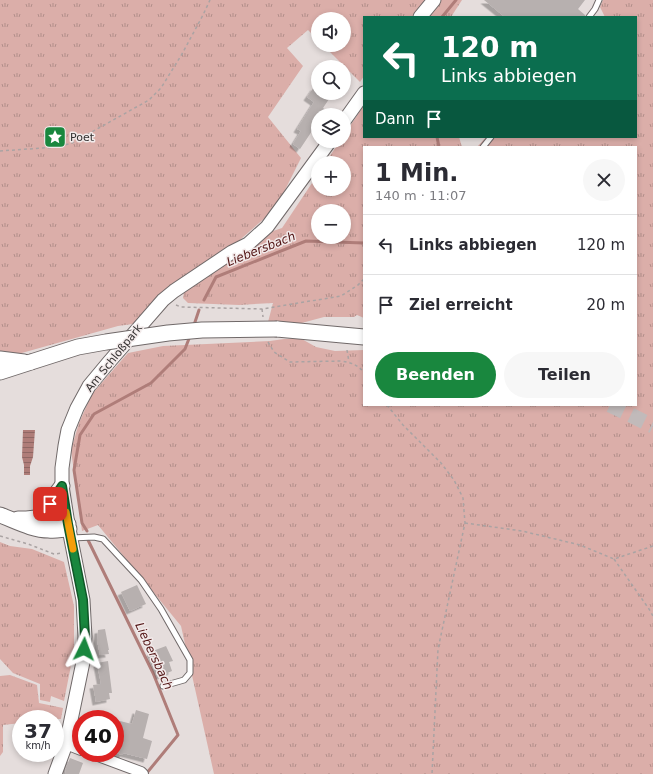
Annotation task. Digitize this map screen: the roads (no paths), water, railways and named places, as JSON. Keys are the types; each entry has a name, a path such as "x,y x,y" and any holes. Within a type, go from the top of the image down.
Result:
{"main road":[{"path":"0,372 78,347 168,333 202,330 269,330 363,337"},
{"path":"0,359 31,362"},
{"path":"38,518 62,486"},
{"path":"4,516 23,520 53,518 70,536"},
{"path":"4,516 30,526 70,536"}],"street":[{"path":"421,16 434,0"},
{"path":"351,111 363,94"},
{"name":"Am Schloßpark","path":"55,774 66,744 71,722 83,662 85,637 83,600 62,486 62,468 68,430 77,408 90,386 109,362 163,300 232,252 248,244 267,227 325,148"},
{"path":"66,744 72,746"},
{"path":"113,762 142,773"}],"lane":[{"path":"590,16 599,0"},
{"path":"484,146 490,138"},
{"path":"70,536 103,539 140,580 161,609 190,660 190,673 184,680 163,686"}],"waterway":[{"name":"Liebersbach","path":"443,16 456,0"},
{"name":"Liebersbach","path":"437,138 439,146"},
{"name":"Liebersbach","path":"204,300 216,277 306,241 363,243"},
{"name":"Liebersbach","path":"194,325 199,310"},
{"name":"Liebersbach","path":"87,531 82,523 74,470 80,435 94,414 151,383 185,349 190,336"},
{"name":"Liebersbach","path":"88,540 153,673 178,735 146,774"}],"tunnel":[{"path":"612,406 653,426"}],"place":[{"name":"Poet","path":"55,137"}]}
